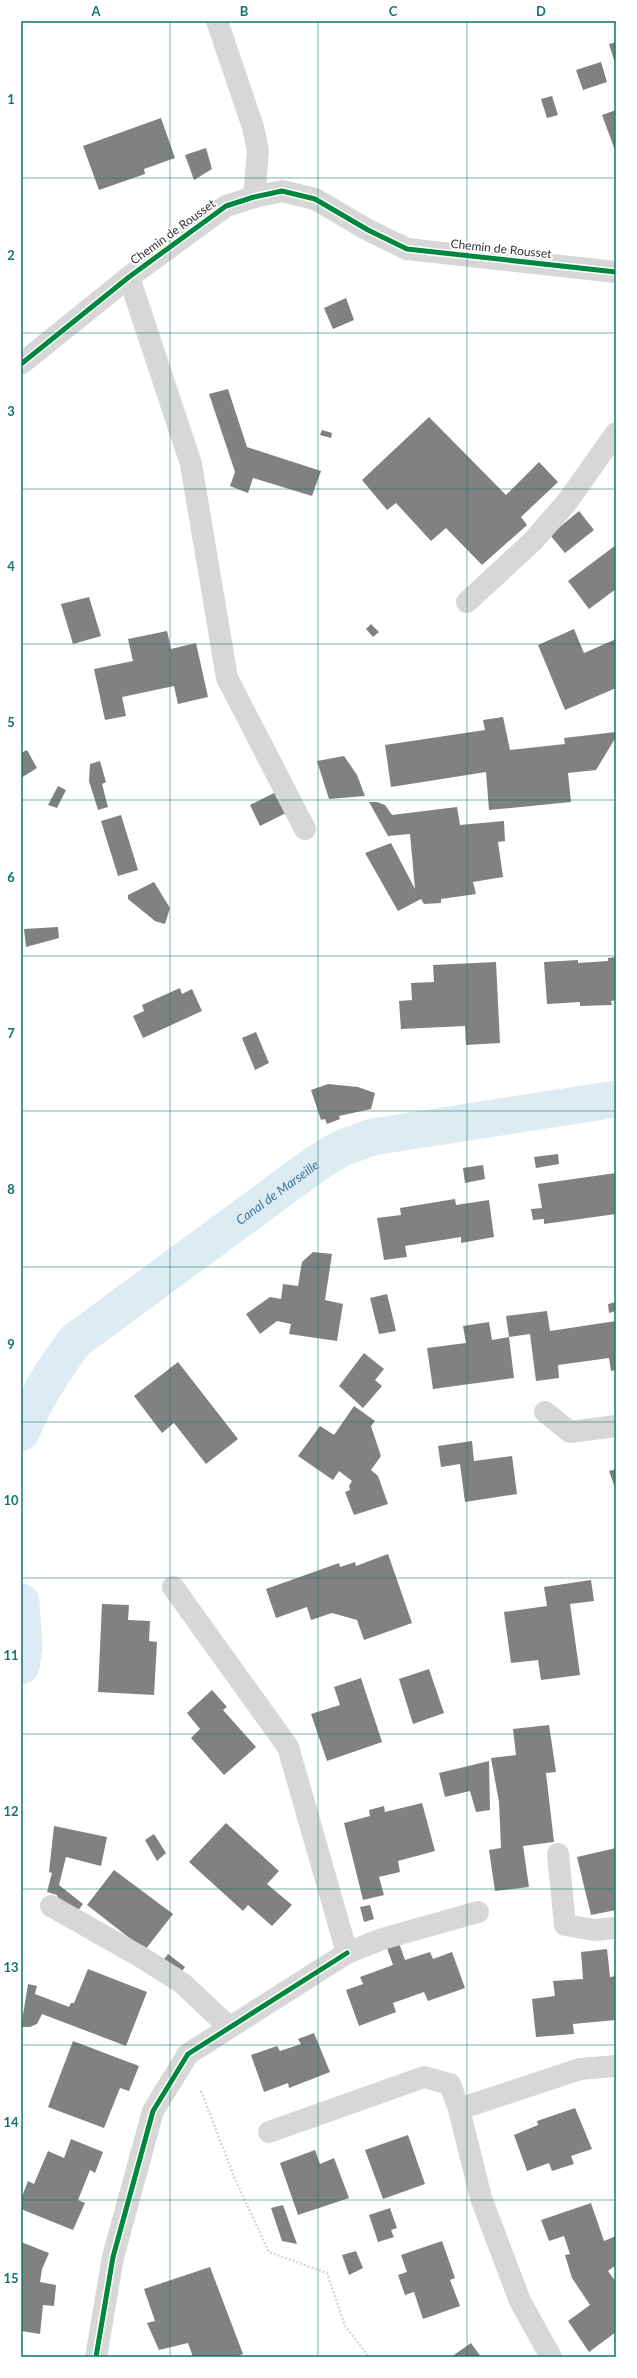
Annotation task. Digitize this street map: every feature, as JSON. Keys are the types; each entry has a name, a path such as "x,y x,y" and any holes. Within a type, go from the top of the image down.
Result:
{"street":[{"path":"217,21 254,133 258,151 258,168 254,197"},
{"name":"Chemin de Rousset","path":"21,364 129,277 226,206 254,197 282,192 315,199 368,230 407,249 616,272"},
{"path":"129,277 192,464 227,678 305,829"},
{"path":"468,602 533,542 567,502 616,433"},
{"path":"545,1412 570,1432 616,1426"},
{"path":"173,1587 288,1747 347,1953"},
{"path":"558,1854 566,1925 595,1930 616,1928"},
{"path":"51,1906 141,1957 182,1983 229,2027"},
{"path":"96,2357 113,2257 152,2110 188,2054 347,1953 382,1939 478,1912"},
{"path":"459,2109 580,2070 616,2066"},
{"path":"268,2132 424,2076 450,2084 459,2109 481,2198 520,2301 552,2357"}],"path":[{"path":"188,2054 207,2110 232,2172 269,2252 327,2273 345,2326 369,2357"}],"building":[{"path":"616,42 616,66 609,44"},
{"path":"601,62 607,82 583,90 576,70"},
{"path":"552,96 558,115 547,118 541,99"},
{"path":"616,110 616,153 602,115"},
{"path":"161,118 175,158 144,169 145,174 99,190 83,146"},
{"path":"206,148 212,169 194,180 185,155"},
{"path":"346,298 354,320 333,329 324,308"},
{"path":"228,389 247,447 321,471 312,496 253,478 248,493 230,486 235,472 209,394"},
{"path":"429,417 506,495 539,462 558,482 521,517 527,525 482,565 446,528 431,541 396,503 387,510 362,480"},
{"path":"322,430 332,433 331,438 320,435"},
{"path":"579,511 594,530 565,553 550,535"},
{"path":"616,545 616,589 589,609 568,581"},
{"path":"89,597 101,636 73,644 61,604"},
{"path":"371,624 379,632 373,637 366,629"},
{"path":"574,629 584,653 616,639 616,688 565,710 538,645"},
{"path":"167,631 171,649 196,643 208,697 178,704 174,686 122,697 126,716 105,720 94,669 133,661 128,639"},
{"path":"503,717 510,750 565,744 564,738 616,732 616,737 596,770 568,773 571,802 489,810 486,772 391,787 385,745 485,730 483,720"},
{"path":"27,750 37,768 21,778 21,753"},
{"path":"344,756 357,775 365,796 329,799 317,761"},
{"path":"100,761 106,782 102,784 108,807 98,810 89,781 90,764"},
{"path":"58,786 66,790 57,808 48,805"},
{"path":"278,791 288,812 260,826 250,805"},
{"path":"369,802 377,802 385,805 392,815 457,807 460,825 504,821 505,841 498,842 503,877 473,882 476,894 441,899 441,903 424,904 421,899 398,911 365,853 391,843 415,889 410,834 388,836"},
{"path":"121,815 138,870 118,876 101,821"},
{"path":"154,882 170,908 165,924 155,921 128,899 128,895"},
{"path":"58,927 59,938 26,947 24,929"},
{"path":"616,957 616,1000 611,1001 612,1005 580,1006 580,1002 547,1004 544,962 578,960 578,963 608,961 608,958"},
{"path":"496,962 500,1043 466,1045 465,1026 401,1029 399,1001 412,1000 411,983 434,982 433,965"},
{"path":"180,988 182,994 192,989 202,1011 143,1038 133,1016 144,1011 142,1005"},
{"path":"256,1032 269,1063 255,1070 242,1038"},
{"path":"328,1084 358,1087 375,1093 371,1109 339,1116 340,1119 327,1124 325,1119 321,1120 311,1090"},
{"path":"558,1154 559,1164 536,1168 534,1157"},
{"path":"483,1165 485,1179 465,1183 463,1168"},
{"path":"616,1173 616,1214 544,1224 544,1219 533,1220 531,1209 542,1208 538,1184"},
{"path":"455,1199 456,1205 489,1200 494,1237 461,1243 461,1237 405,1246 407,1257 384,1260 377,1218 401,1215 400,1208"},
{"path":"313,1252 332,1254 325,1300 343,1304 337,1341 289,1334 291,1324 277,1321 260,1334 246,1314 270,1297 281,1299 283,1284 298,1286 302,1262"},
{"path":"387,1294 396,1331 379,1334 370,1298"},
{"path":"616,1302 616,1311 609,1313 608,1304"},
{"path":"547,1311 550,1331 616,1321 616,1370 611,1371 609,1358 558,1365 559,1378 536,1381 530,1334 509,1337 506,1316"},
{"path":"489,1322 492,1340 509,1337 514,1378 433,1389 427,1348 466,1343 463,1326"},
{"path":"364,1353 384,1369 375,1380 382,1386 363,1408 339,1386"},
{"path":"178,1362 238,1439 206,1464 174,1423 162,1433 134,1396"},
{"path":"354,1406 375,1421 371,1426 381,1456 371,1470 378,1476 388,1504 354,1515 345,1492 350,1490 349,1486 352,1481 339,1471 333,1480 298,1456 320,1426 334,1435"},
{"path":"472,1441 474,1461 512,1456 517,1494 465,1502 460,1464 441,1467 438,1446"},
{"path":"616,1469 616,1491 609,1471"},
{"path":"388,1554 412,1623 364,1640 357,1620 332,1613 311,1620 307,1607 276,1618 266,1589 339,1563 340,1567 355,1562 356,1566"},
{"path":"591,1580 594,1601 570,1604 580,1675 541,1680 538,1660 511,1663 504,1612 547,1606 544,1587"},
{"path":"102,1604 129,1605 128,1620 150,1621 149,1641 157,1642 154,1695 98,1692"},
{"path":"429,1669 444,1713 413,1724 399,1679"},
{"path":"361,1678 382,1742 327,1761 311,1714 340,1705 334,1687"},
{"path":"212,1690 227,1707 223,1710 256,1747 224,1775 191,1738 200,1729 187,1713"},
{"path":"549,1725 556,1772 546,1773 554,1842 523,1846 529,1887 495,1891 489,1850 501,1848 499,1802 491,1758 516,1755 513,1729"},
{"path":"489,1761 490,1810 476,1812 470,1791 445,1797 439,1773"},
{"path":"422,1803 435,1851 398,1861 400,1872 379,1877 384,1895 363,1900 344,1823 370,1816 369,1810 384,1806 385,1812"},
{"path":"226,1823 279,1871 267,1884 292,1905 272,1926 248,1905 243,1911 189,1862"},
{"path":"54,1826 107,1837 101,1866 66,1857 59,1885 83,1904 77,1912 59,1901 57,1895 47,1892 52,1873 49,1872"},
{"path":"154,1834 166,1853 157,1861 145,1840"},
{"path":"616,1848 616,1910 591,1915 577,1857"},
{"path":"114,1870 173,1914 145,1950 87,1905"},
{"path":"370,1905 374,1919 364,1922 360,1907"},
{"path":"399,1943 405,1960 430,1952 433,1959 452,1952 465,1988 428,2001 424,1992 393,2003 396,2012 359,2026 346,1990 363,1984 360,1977 393,1965 387,1948"},
{"path":"607,1949 610,1977 616,1976 616,2020 573,2024 574,2034 536,2037 532,1999 555,1996 553,1981 583,1979 581,1952"},
{"path":"168,1954 185,1967 179,1975 162,1962"},
{"path":"88,1969 147,1992 126,2046 42,2014 37,2024 30,2027 21,2027 28,1984 37,1986 35,1994 69,2007 71,2003 74,2003"},
{"path":"314,2033 330,2072 289,2088 288,2083 264,2092 251,2055 277,2046 280,2051 301,2044 298,2039"},
{"path":"73,2041 139,2066 129,2091 120,2088 104,2128 48,2107"},
{"path":"575,2108 592,2149 571,2156 574,2164 552,2171 549,2163 527,2171 514,2135 538,2125 537,2121"},
{"path":"408,2135 425,2184 383,2199 365,2150"},
{"path":"71,2139 103,2152 95,2173 90,2170 78,2200 85,2203 73,2230 21,2209 21,2199 28,2181 34,2184 48,2151 64,2158"},
{"path":"315,2150 320,2164 334,2158 349,2198 298,2215 280,2163"},
{"path":"591,2203 604,2241 616,2236 616,2265 608,2271 616,2282 616,2332 589,2352 568,2321 590,2305 572,2278 565,2255 570,2254 564,2236 549,2241 541,2220"},
{"path":"283,2205 297,2244 282,2241 271,2208"},
{"path":"390,2208 397,2228 391,2230 394,2237 378,2242 369,2215"},
{"path":"442,2241 455,2278 450,2280 460,2306 423,2319 414,2292 405,2295 398,2275 407,2272 401,2255"},
{"path":"21,2242 49,2253 42,2269 40,2282 56,2285 54,2306 43,2305 40,2334 21,2331"},
{"path":"356,2251 363,2268 349,2275 342,2255"},
{"path":"210,2267 243,2354 236,2357 193,2357 188,2343 159,2350 147,2323 155,2321 144,2289"},
{"path":"471,2343 481,2357 451,2357"}],"waterway":[{"name":"Canal de Marseille","path":"21,1433 32,1408 45,1385 75,1341 314,1165 340,1149 372,1137 616,1099"},
{"name":"Canal de Marseille","path":"21,1602 24,1647 21,1666"}],"cycle path":[{"path":"21,364 129,277 226,206 254,197 282,191 315,199 368,230 407,249 616,272"},
{"path":"96,2357 113,2257 153,2111 188,2054 347,1953"}]}
